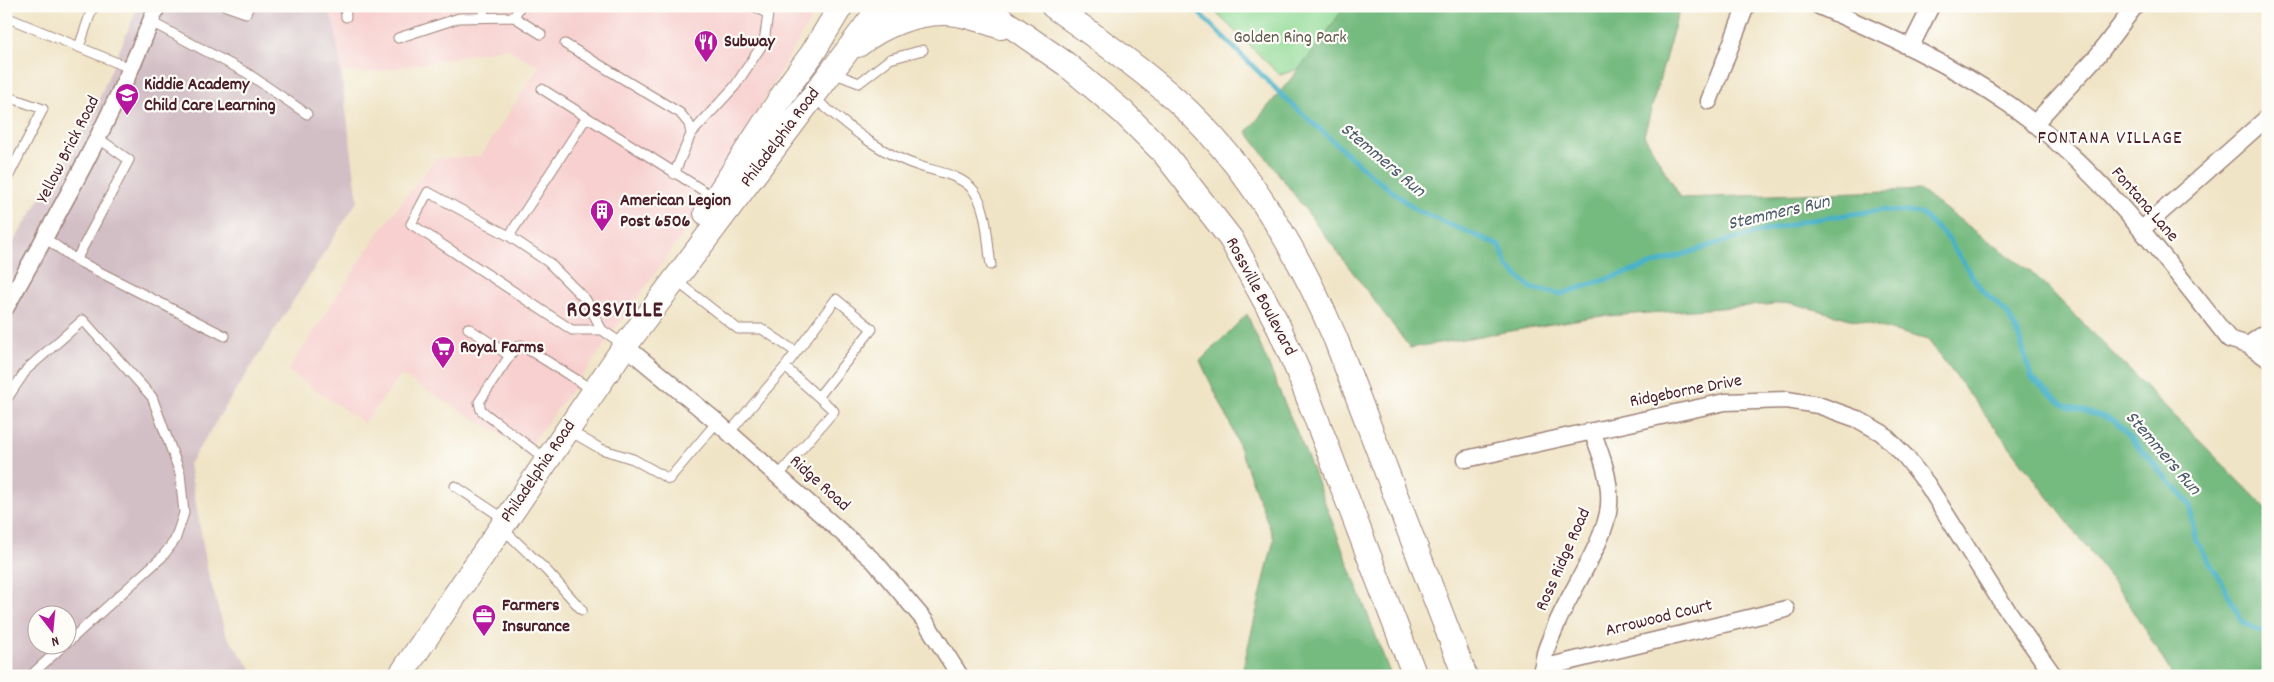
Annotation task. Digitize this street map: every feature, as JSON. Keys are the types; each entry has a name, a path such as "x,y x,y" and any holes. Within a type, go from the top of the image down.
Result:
{"main road":[{"name":"Philadelphia Road","path":"400,676 625,346 880,6"},
{"name":"Rossville Boulevard","path":"982,6 1066,64 1124,112 1158,146 1231,239 1276,321 1298,371 1415,676"},
{"path":"1053,6 1067,14 1135,65 1200,123 1249,184 1280,231 1312,287 1347,367 1464,676"},
{"name":"Philadelphia Road","path":"678,275 716,198 812,54 837,9"},
{"path":"835,66 882,29 920,16 944,13 961,15 1027,36"}],"street":[{"name":"Yellow Brick Road","path":"6,307 98,138 132,69 157,6"},
{"path":"1709,101 1746,6"},
{"name":"Fontana Lane","path":"1819,6 1911,46 1973,81 2034,124 2090,174 2141,230 2229,338 2248,345 2268,359"},
{"path":"1911,46 1931,6"},
{"path":"2034,124 2098,55 2135,6"},
{"path":"2141,230 2268,117"},
{"path":"2248,345 2268,331"},
{"name":"Ridge Road","path":"625,346 724,427 875,562 894,582 925,621 960,676"},
{"name":"Ridgeborne Drive","path":"1466,459 1725,402 1787,400 1818,405 1857,418 1882,433 1905,456 1927,484 1998,597 2040,659 2054,676"},
{"name":"Ross Ridge Road","path":"1543,672 1542,659 1607,519 1609,491 1602,460 1592,431"},
{"name":"Arrowood Court","path":"1543,672 1786,609"}],"lane":[{"path":"79,47 93,6"},
{"path":"226,6 246,14 249,6"},
{"path":"345,6 346,17"},
{"path":"482,18 485,6"},
{"path":"514,17 520,6"},
{"path":"674,174 691,134 735,86 764,42 769,10 754,6"},
{"path":"6,17 132,69"},
{"path":"398,38 459,18 514,17 541,34"},
{"path":"151,22 247,73 307,114"},
{"path":"566,44 680,114 689,124 691,134"},
{"path":"835,66 859,83 890,59 923,50"},
{"path":"542,89 674,174 716,198"},
{"path":"6,96 43,109 6,181"},
{"path":"812,96 879,149 900,159 952,176 972,189 982,208 991,264"},
{"path":"509,236 586,118"},
{"path":"76,260 129,160 98,138"},
{"path":"602,330 572,330 411,224 428,192 509,236 548,262 586,300 602,330 625,346"},
{"path":"44,238 76,260 225,336"},
{"path":"678,275 738,329 762,330 796,352"},
{"path":"568,430 601,449 633,459 669,479 785,367 836,299 872,329 819,396"},
{"path":"6,400 27,369 83,320 152,397 180,473 184,512 175,540 162,557 78,633"},
{"path":"468,328 510,356"},
{"path":"548,460 481,410 479,402 515,348 521,345 594,391"},
{"path":"779,475 834,411 785,367"},
{"path":"455,486 504,524 582,610"},
{"path":"30,676 54,654"}],"shaded area":[{"path":"138,6 327,6 335,27 358,200 189,464 208,573 226,635 257,676 6,676 6,254 93,113"},
{"path":"327,6 807,6 812,17 695,217 588,368 527,450 401,375 364,423 288,371 380,231 435,159 481,156 539,66 506,48 375,72 341,72 335,27"}],"green space":[{"name":"Golden Ring Park","path":"1209,6 1488,6 1280,75"},
{"path":"1345,6 1680,6 1644,135 1681,198 1919,190 2034,274 2268,510 2268,676 2173,676 2125,597 1928,340 1791,303 1593,317 1410,348 1247,132 1317,47"},
{"path":"1247,314 1309,461 1391,676 1241,676 1274,539 1230,423 1200,361"}],"waterway":[{"name":"Stemmers Run","path":"1192,6 1285,98 1370,174 1416,210 1500,246 1507,266 1531,288 1561,294 1718,243 1804,221 1880,210 1920,213 1946,236 1980,288 2007,313 2018,333 2032,379 2064,405 2114,420 2189,503 2196,541 2223,584 2242,622 2268,635"}],"place":[{"name":"Subway","path":"706,63"},
{"name":"Kiddie Academy Child Care Learning","path":"127,116"},
{"name":"American Legion Post 6506","path":"602,232"},
{"name":"Royal Farms","path":"443,369"},
{"name":"Farmers Insurance","path":"484,637"}],"district":[{"name":"FONTANA VILLAGE","path":"2110,139"},
{"name":"ROSSVILLE","path":"615,311"}]}
